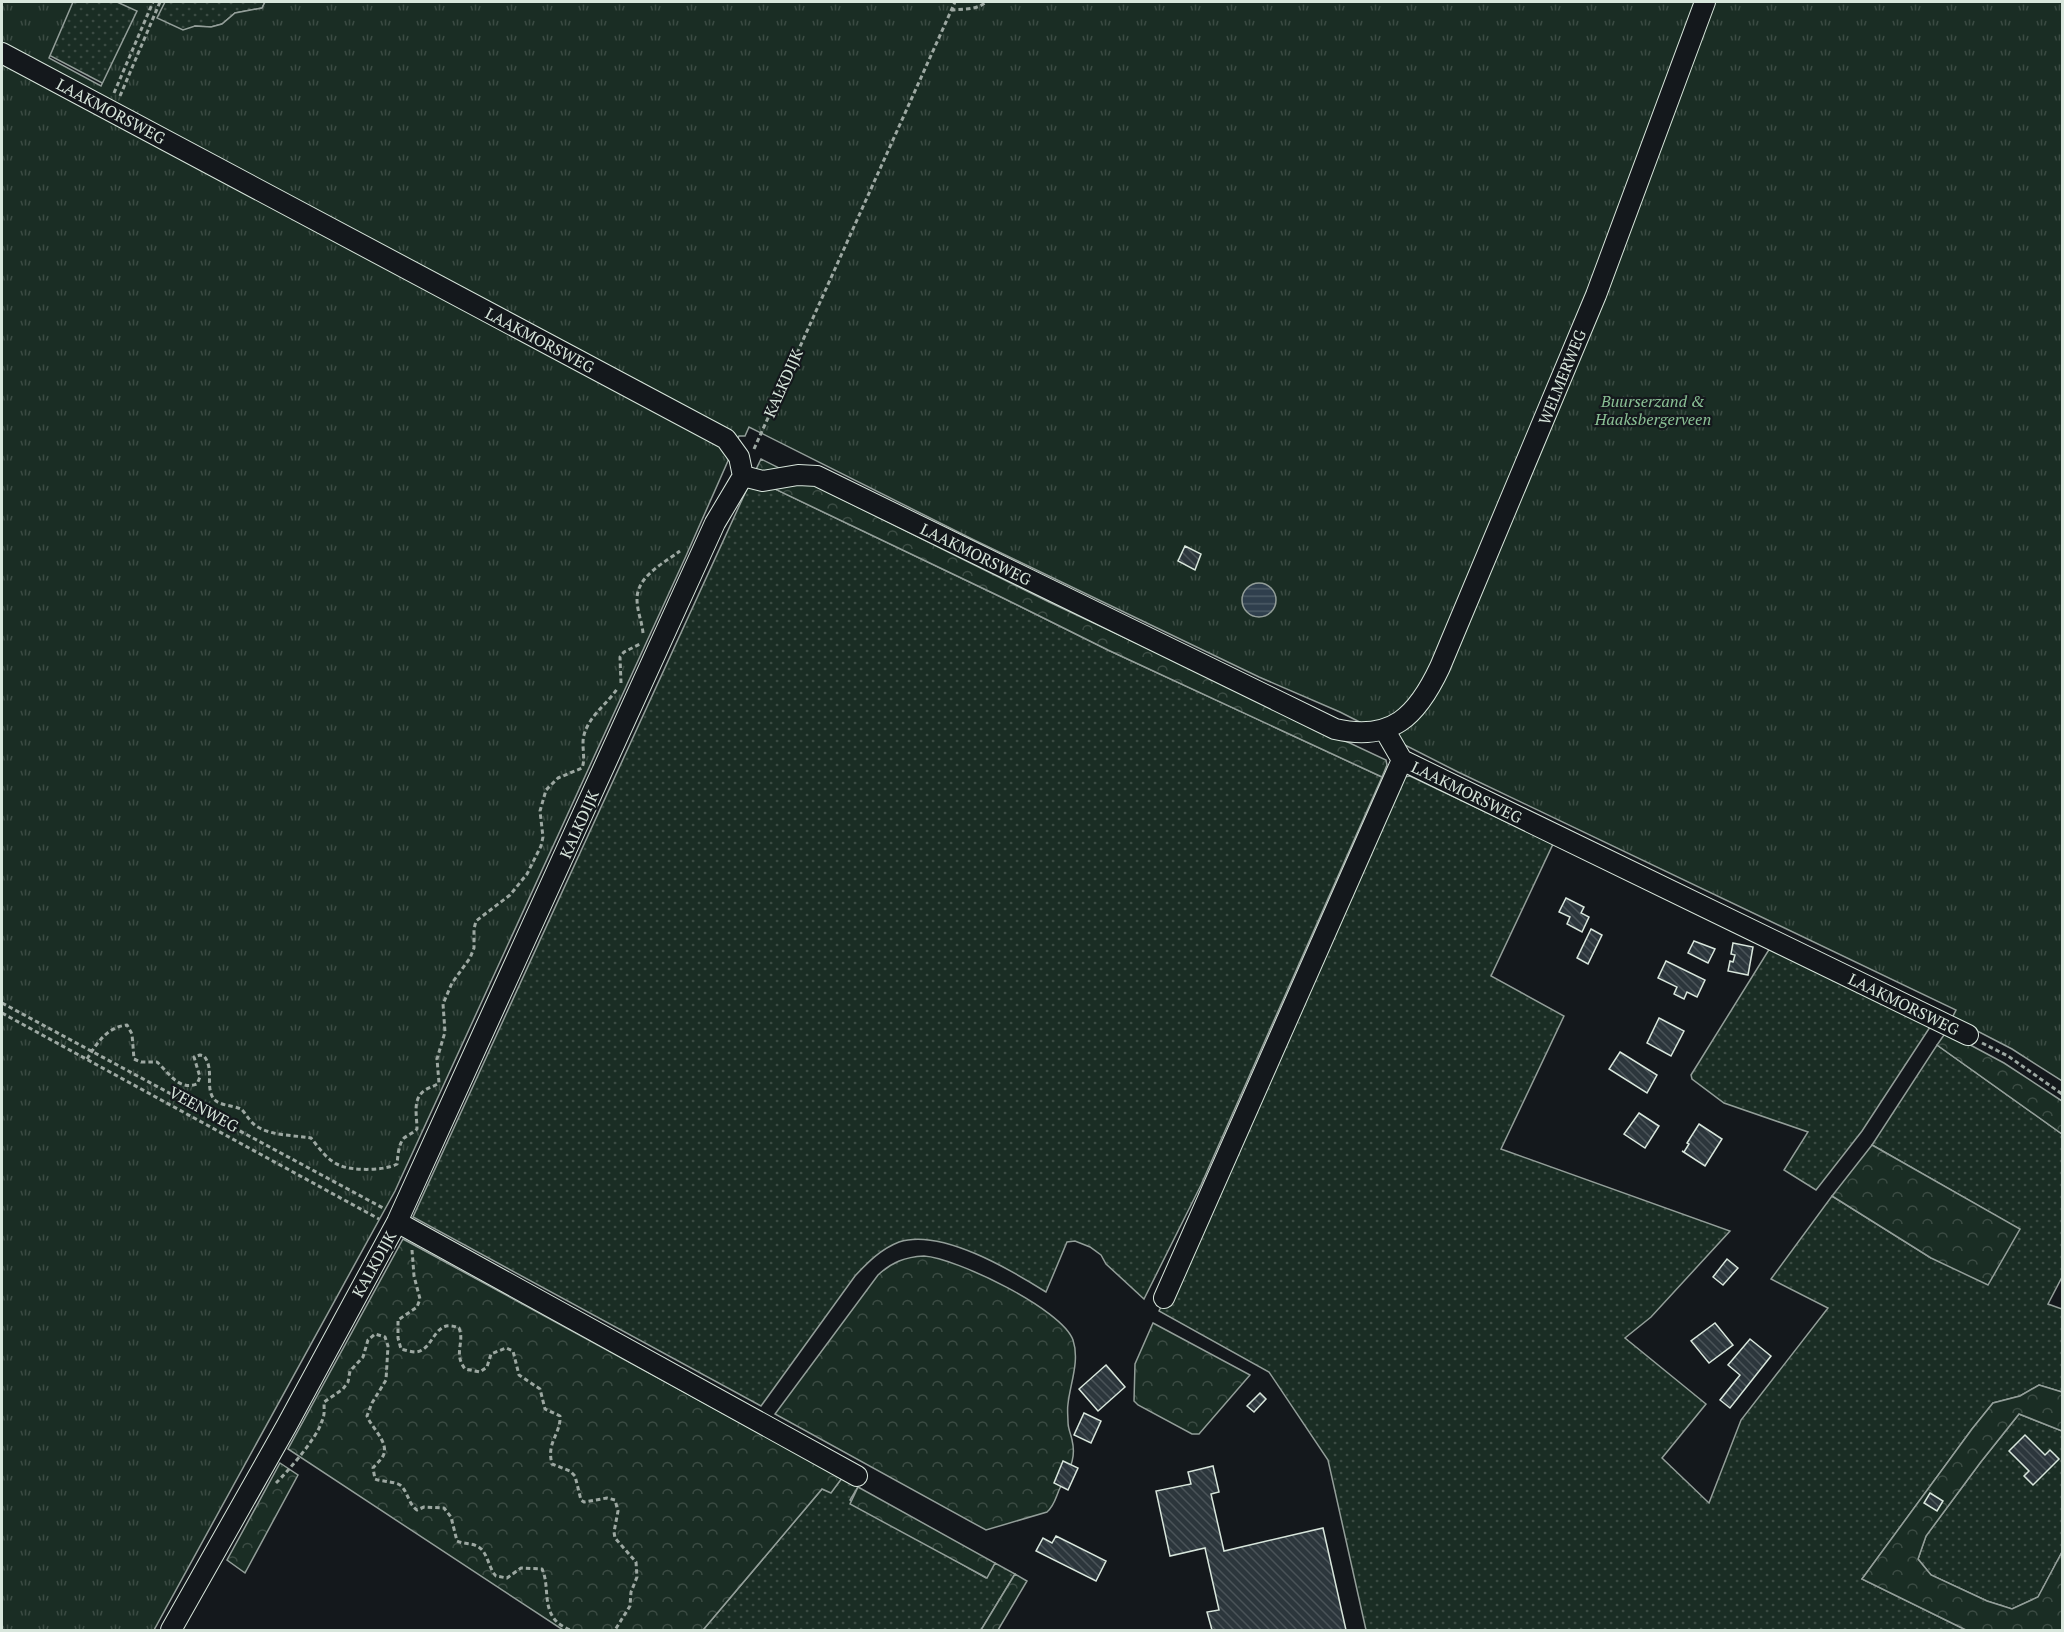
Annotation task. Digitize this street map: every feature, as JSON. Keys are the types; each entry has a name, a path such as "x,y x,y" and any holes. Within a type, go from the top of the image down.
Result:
{"street":[{"name":"WELMERWEG","path":"1384,729 1415,710 1428,693 1440,667 1596,295 1705,2"},
{"name":"LAAKMORSWEG","path":"2,53 726,439 739,457 743,476 763,480 798,474 817,476 1335,729 1352,733 1368,733 1384,729 1402,760 1968,1035"},
{"name":"KALKDIJK","path":"171,1630 403,1224 715,524 743,476"},
{"path":"1164,1298 1402,760"},
{"path":"403,1224 857,1476"}],"path":[{"path":"107,109 153,2"},
{"path":"107,109 117,104 160,2"},
{"name":"KALKDIJK","path":"743,476 955,2"},
{"path":"951,10 974,8 986,2"},
{"path":"87,1059 109,1031 127,1025 132,1034 134,1059 141,1062 157,1062 171,1078 190,1086 197,1083 200,1077 194,1057 204,1056 210,1068 212,1096 216,1101 240,1109 246,1118 262,1129 271,1133 310,1138 328,1158 346,1168 385,1169 396,1164 399,1147 405,1137 417,1129 418,1096 424,1090 439,1083 437,1059 445,1032 443,1004 452,983 470,958 474,948 476,921 510,895 527,874 541,846 543,837 540,811 546,790 558,778 582,768 584,763 583,738 586,729 621,684 620,657 624,652 641,643 644,637 637,599 639,590 646,578 685,547"},
{"path":"2,1003 348,1189 382,1208 403,1224 420,1299 417,1307 399,1320 398,1338 401,1349 415,1352 422,1350 440,1329 453,1325 461,1332 458,1353 460,1363 465,1369 480,1372 487,1368 491,1354 506,1348 513,1351 519,1375 540,1389 545,1409 560,1416 549,1452 552,1464 570,1471 575,1476 581,1500 584,1502 611,1498 615,1500 618,1506 615,1538 636,1562 638,1577 631,1592 630,1606 615,1630"},
{"name":"VEENWEG","path":"2,1013 378,1218 403,1224"},
{"path":"1968,1035 2008,1056 2062,1094"},
{"path":"274,1486 292,1467 319,1430 324,1416 324,1402 343,1389 348,1382 351,1371 363,1357 368,1340 375,1334 385,1337 388,1346 386,1380 367,1416 381,1438 385,1451 374,1468 375,1479 402,1486 413,1508 417,1510 432,1507 444,1508 451,1517 457,1541 463,1544 475,1544 482,1549 496,1576 507,1578 521,1568 542,1569 547,1606 557,1622 570,1630"}],"green space":[{"name":"Buurserzand & Haaksbergerveen","path":"2,2 73,2 49,58 101,86 137,11 117,2 165,2 157,18 183,30 195,26 211,27 222,24 235,13 262,8 265,2 2062,2 2062,1081 2012,1049 1952,1018 1956,1010 1458,772 1340,712 1259,677 972,539 749,427 745,436 739,436 395,1191 154,1630 2,1630"},
{"path":"67,2 265,2 262,8 235,13 222,24 211,27 195,26 123,94 45,53"},
{"path":"761,459 1049,602 1386,760 1387,765 1382,777 1108,650 752,478"},
{"path":"752,478 1108,650 1382,777 1201,1185 1144,1299 1106,1264 1101,1255 1090,1247 1075,1241 1067,1242 1046,1292 995,1263 955,1246 916,1239 899,1242 881,1252 855,1276 761,1406 413,1217"},
{"path":"1410,776 1553,844 1491,976 1564,1016 1501,1149 1730,1231 1651,1317 1625,1338 1706,1404 1662,1458 1709,1503 1741,1420 1828,1308 1771,1279 1832,1196 1931,1258 2019,1229 1872,1145 1937,1045 2062,1134 2062,1277 2048,1304 2062,1309 2062,1392 2039,1385 2020,1396 1993,1403 1862,1579 1966,1630 1366,1630 1328,1460 1269,1372 1159,1311 1255,1114 1404,777"},
{"path":"1770,948 1932,1024 1862,1131 1816,1190 1784,1170 1808,1132 1724,1103 1692,1079 1691,1075"},
{"path":"1946,1032 2004,1063 2062,1101 2062,1134 1937,1045"},
{"path":"1872,1145 2020,1229 1988,1285 1931,1258 1832,1196"},
{"path":"403,1239 842,1478 831,1493 822,1489 703,1630 563,1630 288,1449"},
{"path":"924,1256 959,1266 1006,1287 1050,1314 1065,1328 1073,1340 1075,1364 1069,1396 1068,1427 1072,1438 1073,1459 1054,1503 1047,1512 986,1530 775,1414 878,1275 899,1261"},
{"path":"1153,1323 1250,1375 1199,1434 1192,1434 1134,1401 1135,1364"},
{"path":"2039,1385 2062,1392 2062,1431 2019,1414 1926,1536 1918,1559 1931,1575 1987,1601 2012,1609 2038,1597 2062,1552 2062,1630 1966,1630 1862,1579 1993,1403 2020,1396"},
{"path":"2019,1414 2062,1431 2062,1552 2038,1597 2012,1609 1987,1601 1931,1575 1918,1559 1926,1536"},
{"path":"280,1463 298,1475 245,1573 227,1560"},
{"path":"842,1478 858,1487 850,1500 986,1578 995,1563 1015,1574 981,1630 703,1630 822,1489 831,1492"},
{"path":"858,1487 995,1563 987,1578 850,1504"},
{"path":"1015,1574 1027,1581 998,1630 981,1630"}],"water":[{"path":"1259,583 1271,588 1276,600 1271,612 1259,617 1247,612 1242,600 1247,588"}],"building":[{"path":"1185,546 1201,554 1195,570 1178,561"},
{"path":"1566,898 1584,907 1581,913 1589,917 1582,932 1567,924 1570,917 1559,912"},
{"path":"1591,929 1602,935 1588,964 1577,958"},
{"path":"1694,941 1715,949 1708,963 1688,953"},
{"path":"1733,943 1753,947 1748,975 1728,971 1730,961 1733,962 1735,955 1731,954"},
{"path":"1666,961 1705,980 1697,997 1687,992 1684,999 1674,994 1677,987 1658,978"},
{"path":"1659,1018 1684,1031 1671,1056 1647,1043"},
{"path":"1620,1052 1657,1075 1647,1093 1609,1069"},
{"path":"1639,1113 1659,1126 1645,1148 1624,1134"},
{"path":"1699,1124 1722,1139 1705,1166 1682,1151 1684,1152"},
{"path":"1727,1259 1738,1268 1723,1285 1713,1277"},
{"path":"1715,1323 1733,1345 1709,1363 1691,1341"},
{"path":"1750,1339 1771,1356 1730,1408 1720,1400 1740,1375 1728,1365"},
{"path":"1106,1365 1125,1387 1098,1411 1079,1389"},
{"path":"1260,1393 1266,1399 1254,1412 1247,1406"},
{"path":"1084,1413 1101,1421 1091,1443 1074,1435"},
{"path":"2025,1435 2045,1455 2050,1450 2059,1459 2033,1485 2024,1476 2029,1471 2009,1451"},
{"path":"1063,1461 1078,1468 1068,1490 1054,1483"},
{"path":"1213,1466 1219,1492 1211,1494 1224,1551 1323,1528 1346,1630 1212,1630 1207,1612 1219,1610 1205,1548 1170,1556 1156,1491 1191,1484 1188,1472"},
{"path":"1930,1493 1943,1501 1937,1511 1924,1503"},
{"path":"1056,1536 1106,1561 1096,1581 1036,1551 1043,1538 1052,1543"}]}
